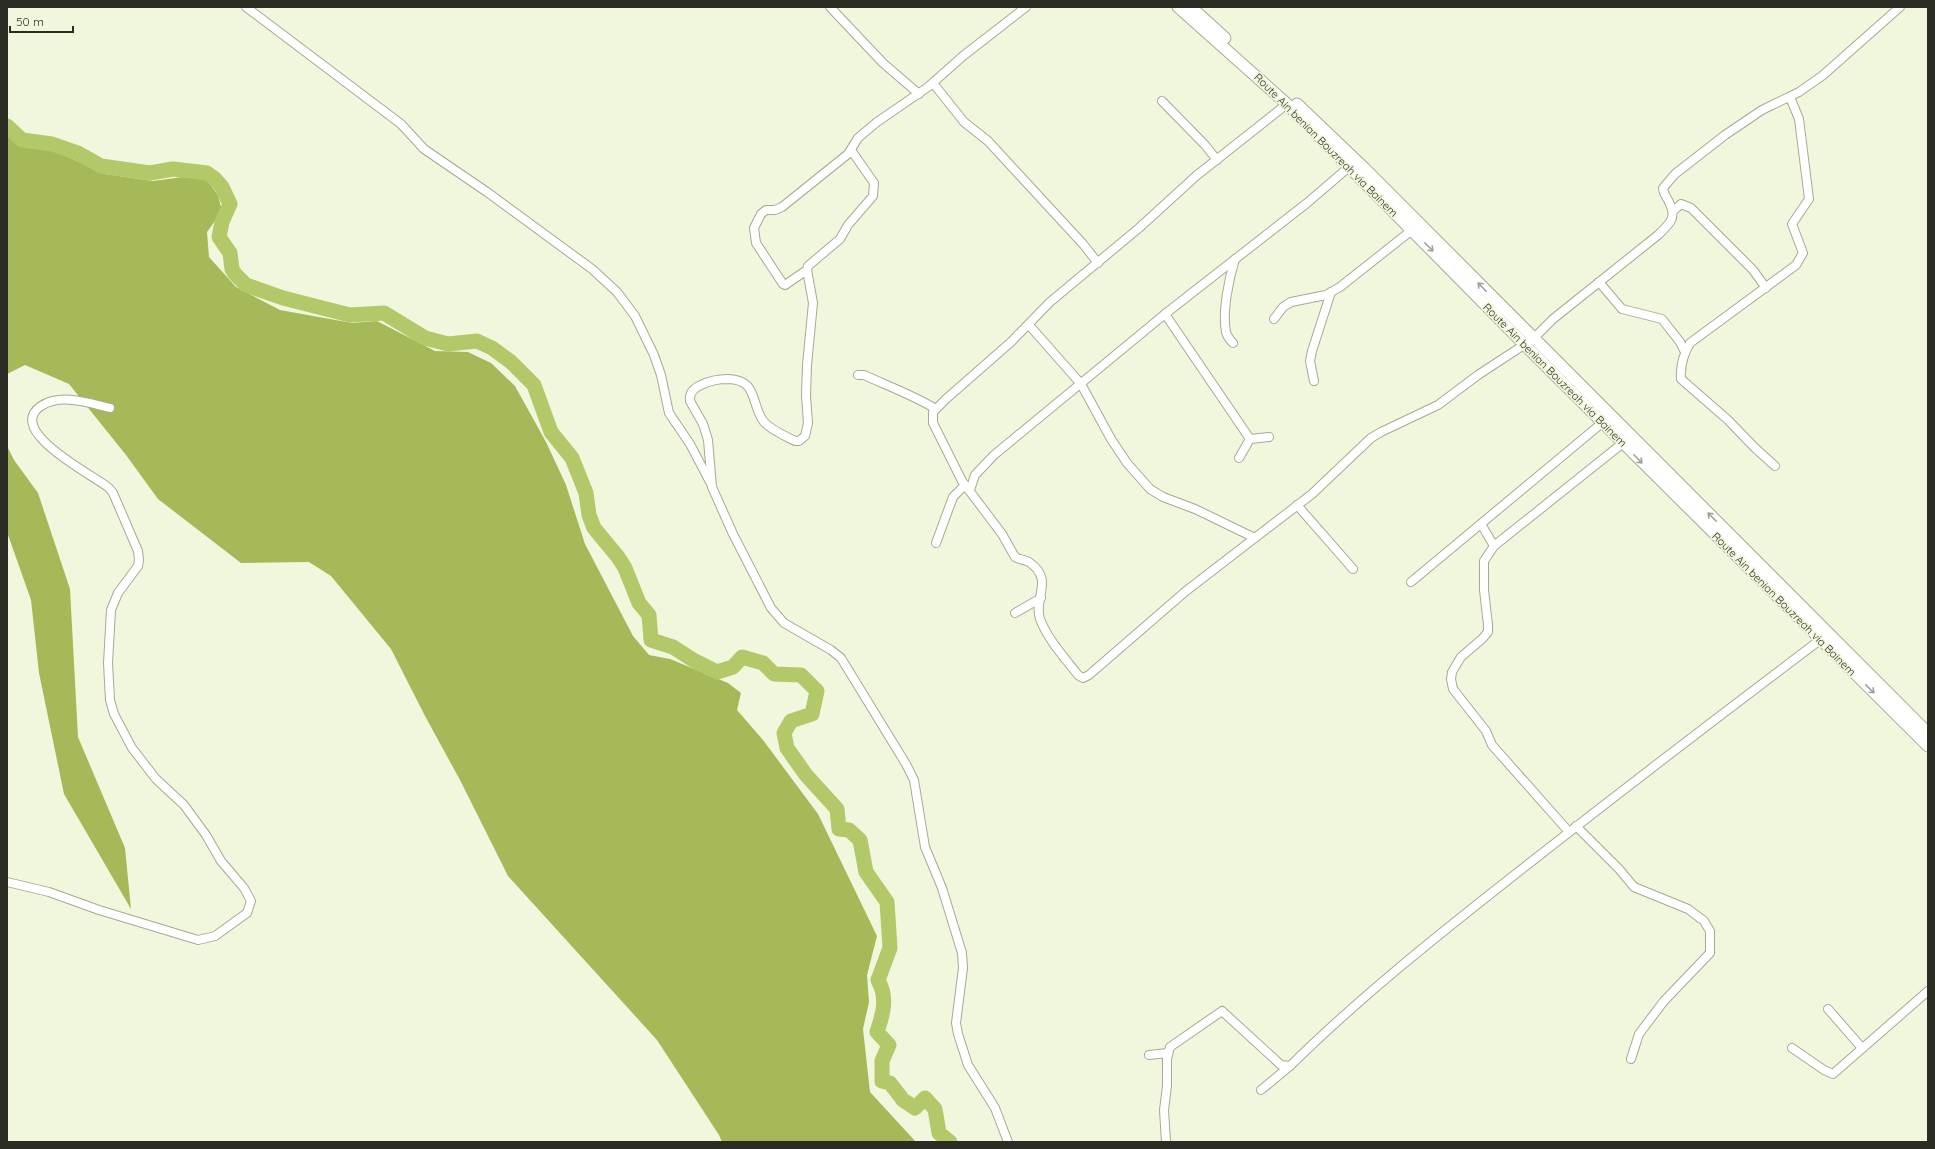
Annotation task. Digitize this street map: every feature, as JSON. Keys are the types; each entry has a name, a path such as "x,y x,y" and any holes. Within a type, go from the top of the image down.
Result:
{"main road":[{"name":"Route Ain benian Bouzreah via Bainem","path":"1178,7 1287,104 1412,230 1529,342 1928,733"},
{"name":"Route Ain benian Bouzreah via Bainem","path":"1191,7 1260,69 1364,168 1529,342 1602,423 1928,746"}],"street":[{"path":"246,7 401,124 424,148 592,269 617,292 635,316 654,355 661,376 669,413 690,444 712,487 733,534 775,615 784,623 831,650 841,658 910,772 917,794 925,847 942,888 962,953 963,968 956,1023 958,1034 968,1065 995,1108 1008,1142"},
{"path":"830,7 883,63 918,94"},
{"path":"851,150 874,183 873,196 848,225 840,239 808,266 807,270 785,285 756,243 754,228 761,214 766,210 775,210 782,207 851,150 858,138 877,122 933,83 963,56 1026,7"},
{"path":"1287,104 1196,176 1139,228 1050,302 1029,325 936,409 932,416 934,423 967,488 1002,534 1015,557 1028,562 1040,575 1044,584 1038,608 1045,631 1078,675 1083,678 1089,675 1186,591 1312,494 1371,438 1438,405 1478,375 1529,342 1552,319 1658,235 1668,225 1673,217 1673,211 1663,191 1666,183 1725,134 1762,110 1790,97 1833,68 1900,7"},
{"path":"933,83 964,122 985,138 1083,244 1098,263"},
{"path":"1775,466 1728,420 1680,379 1680,370 1685,352 1690,343 1796,265 1803,253 1792,224 1809,200 1799,119 1790,97"},
{"path":"1162,101 1205,145 1217,160"},
{"path":"936,543 953,497 967,488 982,467 1165,314 1307,203 1349,167"},
{"path":"1673,211 1681,204 1691,208 1753,270 1766,288"},
{"path":"1274,319 1283,307 1291,302 1326,295 1331,292 1412,230"},
{"path":"1232,343 1226,334 1226,323 1229,280 1235,259"},
{"path":"712,487 708,440 703,424 690,401 692,391 697,386 714,380 741,381 750,389 764,423 795,441 799,441 805,436 808,423 807,365 813,303 807,270"},
{"path":"1599,282 1622,309 1662,319 1680,342 1685,352"},
{"path":"1314,381 1310,361 1331,292"},
{"path":"1165,314 1250,439"},
{"path":"1029,325 1081,384 1111,439 1128,463 1150,489 1163,497 1195,509 1256,538"},
{"path":"858,375 864,375 900,392 912,395 936,409"},
{"path":"7,882 49,892 106,912 198,940 215,936 247,913 251,901 244,888 221,861 206,835 184,805 156,780 132,748 114,714 110,700 108,663 111,610 118,593 138,566 138,552 113,493 109,488 65,460 39,435 33,426 33,420 37,409 43,405 60,401 77,400 110,408"},
{"path":"1411,582 1602,423"},
{"path":"1250,439 1269,437"},
{"path":"1239,458 1250,439"},
{"path":"1569,832 1492,745 1486,731 1453,689 1451,684 1452,672 1457,663 1488,632 1484,590 1484,560 1494,546 1623,443"},
{"path":"1297,505 1353,569"},
{"path":"1481,524 1494,546"},
{"path":"1015,613 1041,598"},
{"path":"1261,1090 1290,1066 1365,997 1449,927 1576,826 1820,640"},
{"path":"1576,826 1619,869 1634,887 1688,909 1704,921 1710,931 1710,952 1664,1001 1639,1034 1631,1059"},
{"path":"1792,1048 1824,1070 1833,1074 1928,990"},
{"path":"1828,1009 1862,1048"},
{"path":"1166,1142 1164,1110 1167,1086 1168,1053 1170,1047 1222,1011 1281,1065 1290,1066"},
{"path":"1149,1055 1168,1053"}],"green space":[{"path":"7,131 21,143 51,149 105,174 153,181 183,177 206,179 218,195 222,211 207,232 209,257 236,287 280,310 352,323 377,321 435,351 468,352 491,363 515,386 546,442 566,485 585,544 633,636 649,655 670,659 728,683 741,693 737,710 763,740 818,814 877,936 867,975 869,1002 863,1029 870,1092 916,1142 722,1142 719,1135 657,1040 508,876 460,780 391,649 331,576 309,562 241,563 158,499 126,455 69,384 25,365 7,374"},
{"path":"7,446 14,460 38,493 70,589 78,737 125,848 131,909 64,794 39,673 31,600 7,532"}],"waterway":[{"path":"7,126 22,140 52,144 78,153 101,166 150,173 173,169 207,173 222,187 230,204 222,222 219,237 230,253 232,269 246,285 283,298 350,315 384,313 425,338 448,344 477,341 492,348 511,362 534,385 551,432 572,458 586,493 589,515 594,528 618,557 625,568 639,603 649,615 651,640 673,647 693,660 717,672 733,667 742,657 763,663 774,674 801,675 817,691 812,714 791,721 784,733 787,748 806,775 837,809 839,829 849,830 860,840 866,872 887,902 890,948 878,980 883,993 884,1006 877,1032 889,1045 882,1061 882,1081 890,1083 903,1100 915,1108 925,1098 935,1109 939,1133 950,1142"}]}
